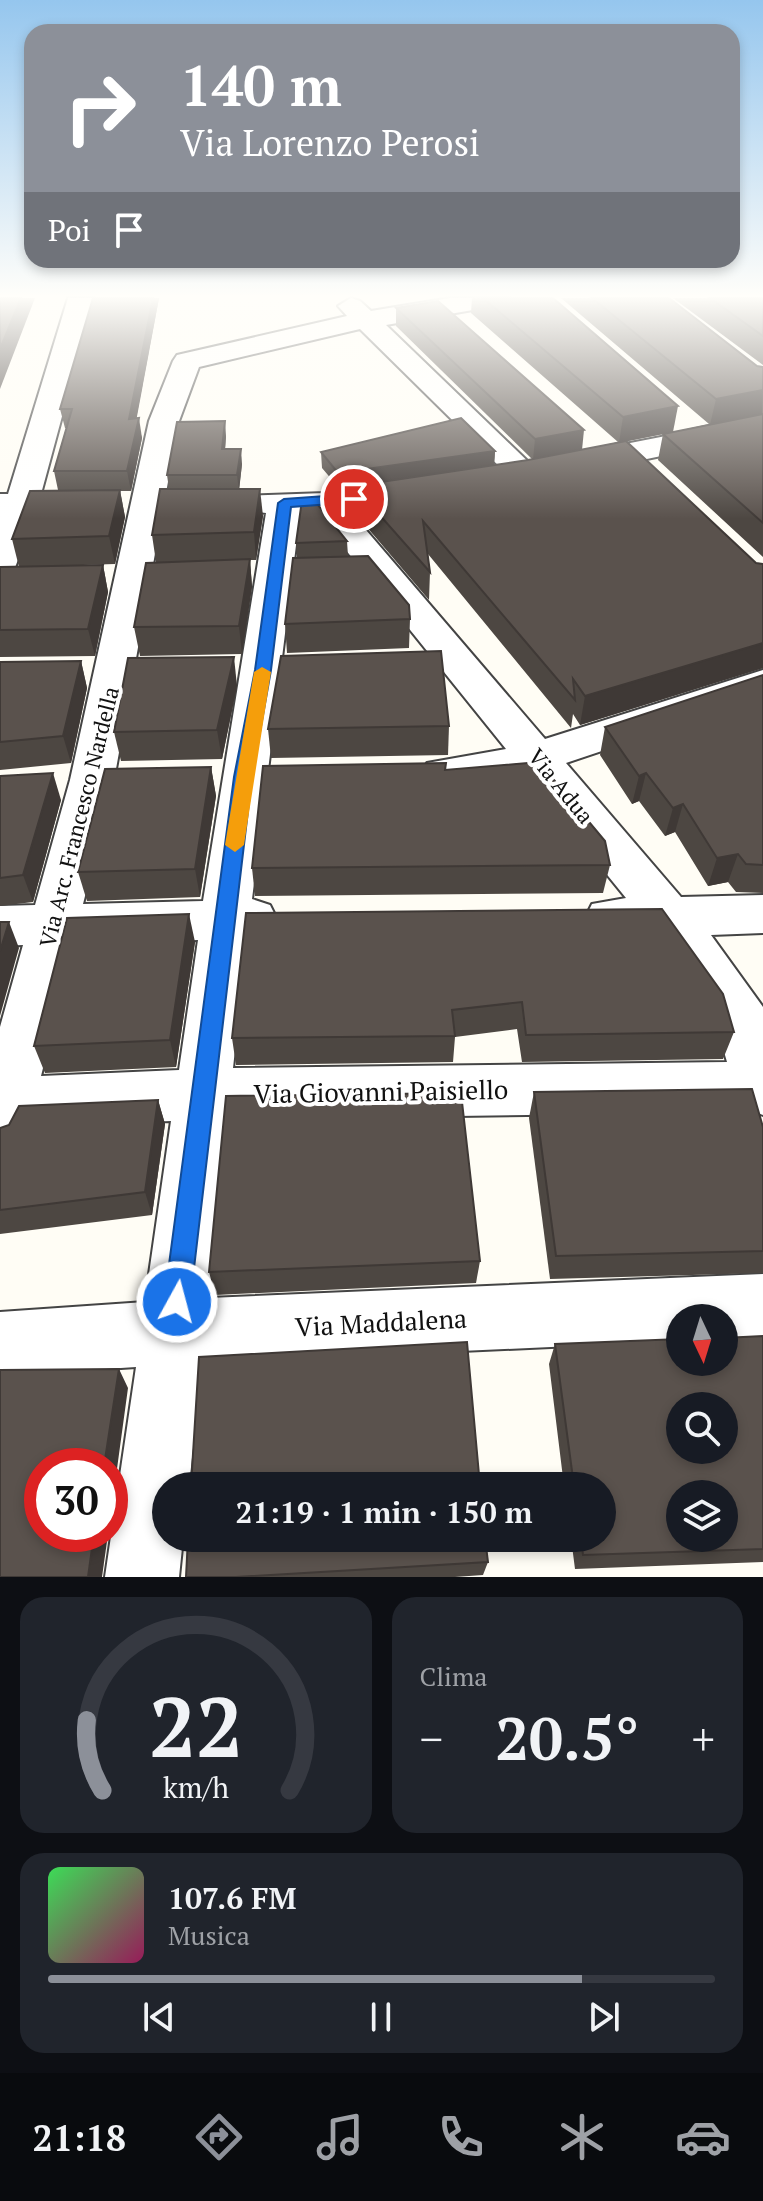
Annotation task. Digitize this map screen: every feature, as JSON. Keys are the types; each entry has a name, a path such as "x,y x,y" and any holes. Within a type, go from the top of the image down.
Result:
{"street":[{"path":"10,576 11,504 56,372"},
{"name":"Via Arc. Francesco Nardella","path":"2,1111 92,780 110,671 132,578 162,504 164,421 183,372"},
{"path":"419,372 525,474"},
{"path":"223,503 305,503 464,483 525,474 691,428 763,426"},
{"path":"610,449 660,484"},
{"path":"142,1577 204,1094 239,777 305,503"},
{"name":"Via Adua","path":"305,503 382,570 670,918 739,1012 762,1089"},
{"path":"11,504 162,504"},
{"path":"289,573 382,570"},
{"path":"413,663 458,661"},
{"path":"403,774 467,773 537,757 763,683"},
{"path":"46,783 137,779"},
{"path":"561,918 763,914"},
{"path":"0,926 301,919"},
{"name":"Via Giovanni Paisiello","path":"2,1111 204,1094 762,1089"},
{"name":"Via Maddalena","path":"0,1344 173,1332 763,1306"}],"building":[{"path":"71,372 138,372 129,419 139,418 127,471 54,471 72,409 60,409"},
{"path":"463,372 518,372 584,430 535,439"},
{"path":"570,372 638,372 678,406 623,417"},
{"path":"682,372 763,372 763,390 716,399"},
{"path":"763,414 763,523 663,434"},
{"path":"461,418 495,451 338,473 321,452"},
{"path":"225,421 222,449 241,449 237,475 167,475 177,422"},
{"path":"626,441 756,563 763,564 763,643 585,696 573,679 575,700 423,521 430,572 354,486 528,460"},
{"path":"160,489 260,489 254,532 152,535"},
{"path":"120,490 109,536 12,539 30,491"},
{"path":"302,500 314,500 347,541 296,543"},
{"path":"368,556 409,605 410,619 285,624 293,558"},
{"path":"250,559 239,626 134,627 146,563"},
{"path":"103,565 88,629 0,630 0,567"},
{"path":"441,651 449,726 268,729 281,656"},
{"path":"234,657 217,730 114,732 128,658"},
{"path":"81,661 63,736 0,742 0,662"},
{"path":"763,675 763,865 746,864 738,854 717,858 683,804 673,808 646,773 639,776 605,727"},
{"path":"539,762 605,841 610,865 252,868 263,766 446,763 445,770"},
{"path":"211,767 195,869 78,872 105,769"},
{"path":"53,773 23,875 0,878 0,776"},
{"path":"662,909 723,994 734,1032 526,1035 522,1002 452,1010 455,1036 232,1038 246,913"},
{"path":"189,914 170,1040 34,1046 67,918"},
{"path":"0,922 9,922 0,951"},
{"path":"752,1089 763,1127 763,1251 556,1256 534,1092"},
{"path":"461,1093 480,1261 209,1272 226,1096"},
{"path":"158,1100 145,1192 0,1210 0,1128 9,1125 19,1106"},
{"path":"763,1336 763,1549 738,1550 738,1480 666,1480 666,1552 673,1552 583,1555 583,1552 616,1552 616,1472 572,1472 555,1344 666,1340 666,1376 738,1376 738,1337"},
{"path":"467,1342 479,1472 192,1472 199,1357"},
{"path":"119,1369 107,1448 24,1448 24,1552 91,1552 88,1577 0,1577 0,1370"},
{"path":"187,1552 487,1552 488,1562 236,1577 186,1577"}],"slow traffic":[{"path":"235,845 243,777 262,672"}],"route":[{"path":"177,1302 243,777 263,670 284,503 354,499"}]}
